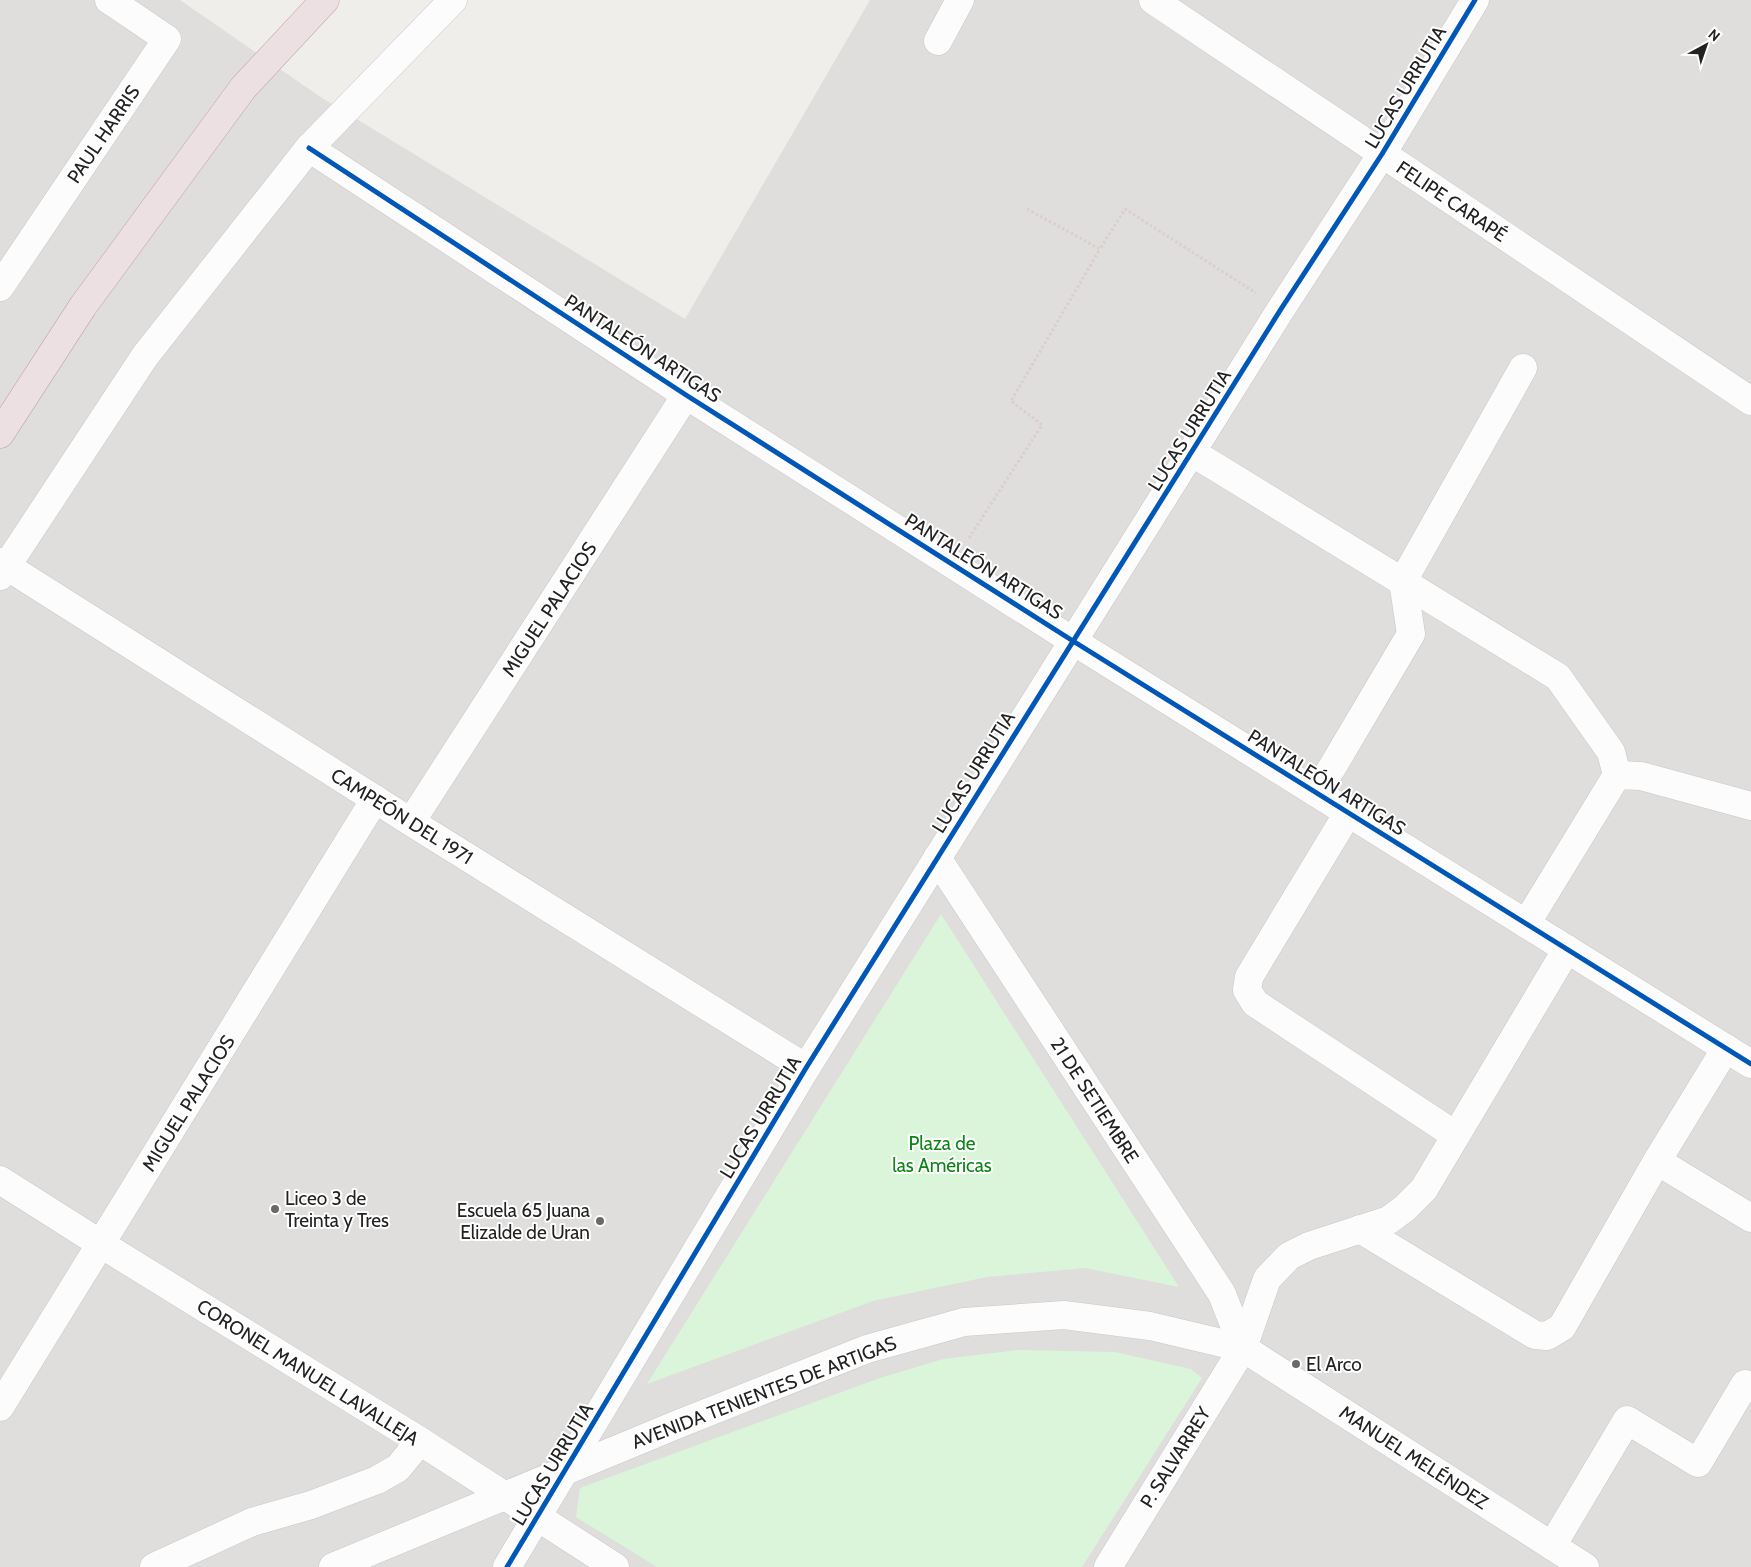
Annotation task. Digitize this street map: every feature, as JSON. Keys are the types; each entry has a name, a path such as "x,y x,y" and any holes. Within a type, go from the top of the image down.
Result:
{"highway":[{"path":"0,434 83,306 243,88 325,0"}],"street":[{"name":"PAUL HARRIS","path":"0,287 167,38 110,0"},
{"path":"2,568 146,356 309,148 453,0"},
{"path":"938,42 960,0"},
{"name":"FELIPE CARAPÉ","path":"1153,0 1751,401"},
{"name":"LUCAS URRUTIA","path":"507,1567 806,1068 1282,309 1382,154 1475,0"},
{"name":"PANTALEÓN ARTIGAS","path":"309,148 686,395 952,564 1751,1064"},
{"path":"1317,793 1411,634 1403,581 1523,368"},
{"name":"MIGUEL PALACIOS","path":"411,822 686,395"},
{"path":"1192,453 1558,677 1611,752 1617,775 1526,924"},
{"name":"CAMPEÓN DEL 1971","path":"2,568 806,1068"},
{"path":"1617,775 1642,776 1751,806"},
{"name":"MIGUEL PALACIOS","path":"0,1407 375,799"},
{"path":"1348,813 1249,977 1247,990 1255,1003 1455,1134"},
{"name":"21 DE SETIEMBRE","path":"937,858 1222,1294 1243,1348"},
{"name":"P. SALVARREY","path":"1108,1567 1243,1348 1267,1278 1289,1256 1309,1246 1389,1220 1405,1208 1424,1189 1455,1134 1567,949"},
{"path":"1360,1229 1536,1335 1547,1336 1562,1326 1657,1161 1726,1048"},
{"path":"1657,1161 1751,1218"},
{"name":"CORONEL MANUEL LAVALLEJA","path":"0,1180 420,1441 616,1567"},
{"name":"AVENIDA TENIENTES DE ARTIGAS","path":"334,1567 567,1469 867,1349 964,1322 1064,1315 1150,1326 1243,1348"},
{"name":"MANUEL MELÉNDEZ","path":"1243,1348 1585,1567"},
{"path":"1552,1546 1627,1420 1698,1463 1745,1384 1751,1388"},
{"path":"154,1567 252,1522 312,1505 377,1480 398,1468 420,1441"}],"path":[{"path":"1027,209 1100,249"},
{"path":"952,564 1042,425 1011,401 1125,209 1282,309"}],"shaded area":[{"path":"0,0 180,0 322,98 685,319 870,0 1751,0 1751,1567 0,1567"}],"green space":[{"name":"Plaza de las Américas","path":"941,914 1179,1287 1085,1268 987,1277 873,1301 647,1384"},
{"path":"1019,1350 1115,1352 1191,1369 1202,1378 1082,1567 657,1567 576,1517 580,1488 880,1378 943,1359"}],"cycle path":[{"path":"507,1567 806,1068 1281,309 1382,154 1475,0"},
{"path":"309,148 686,395 1073,641 1751,1064"}],"place":[{"name":"Liceo 3 de Treinta y Tres","path":"275,1209"},
{"name":"Escuela 65 Juana Elizalde de Uran","path":"600,1221"},
{"name":"El Arco","path":"1296,1364"}]}
